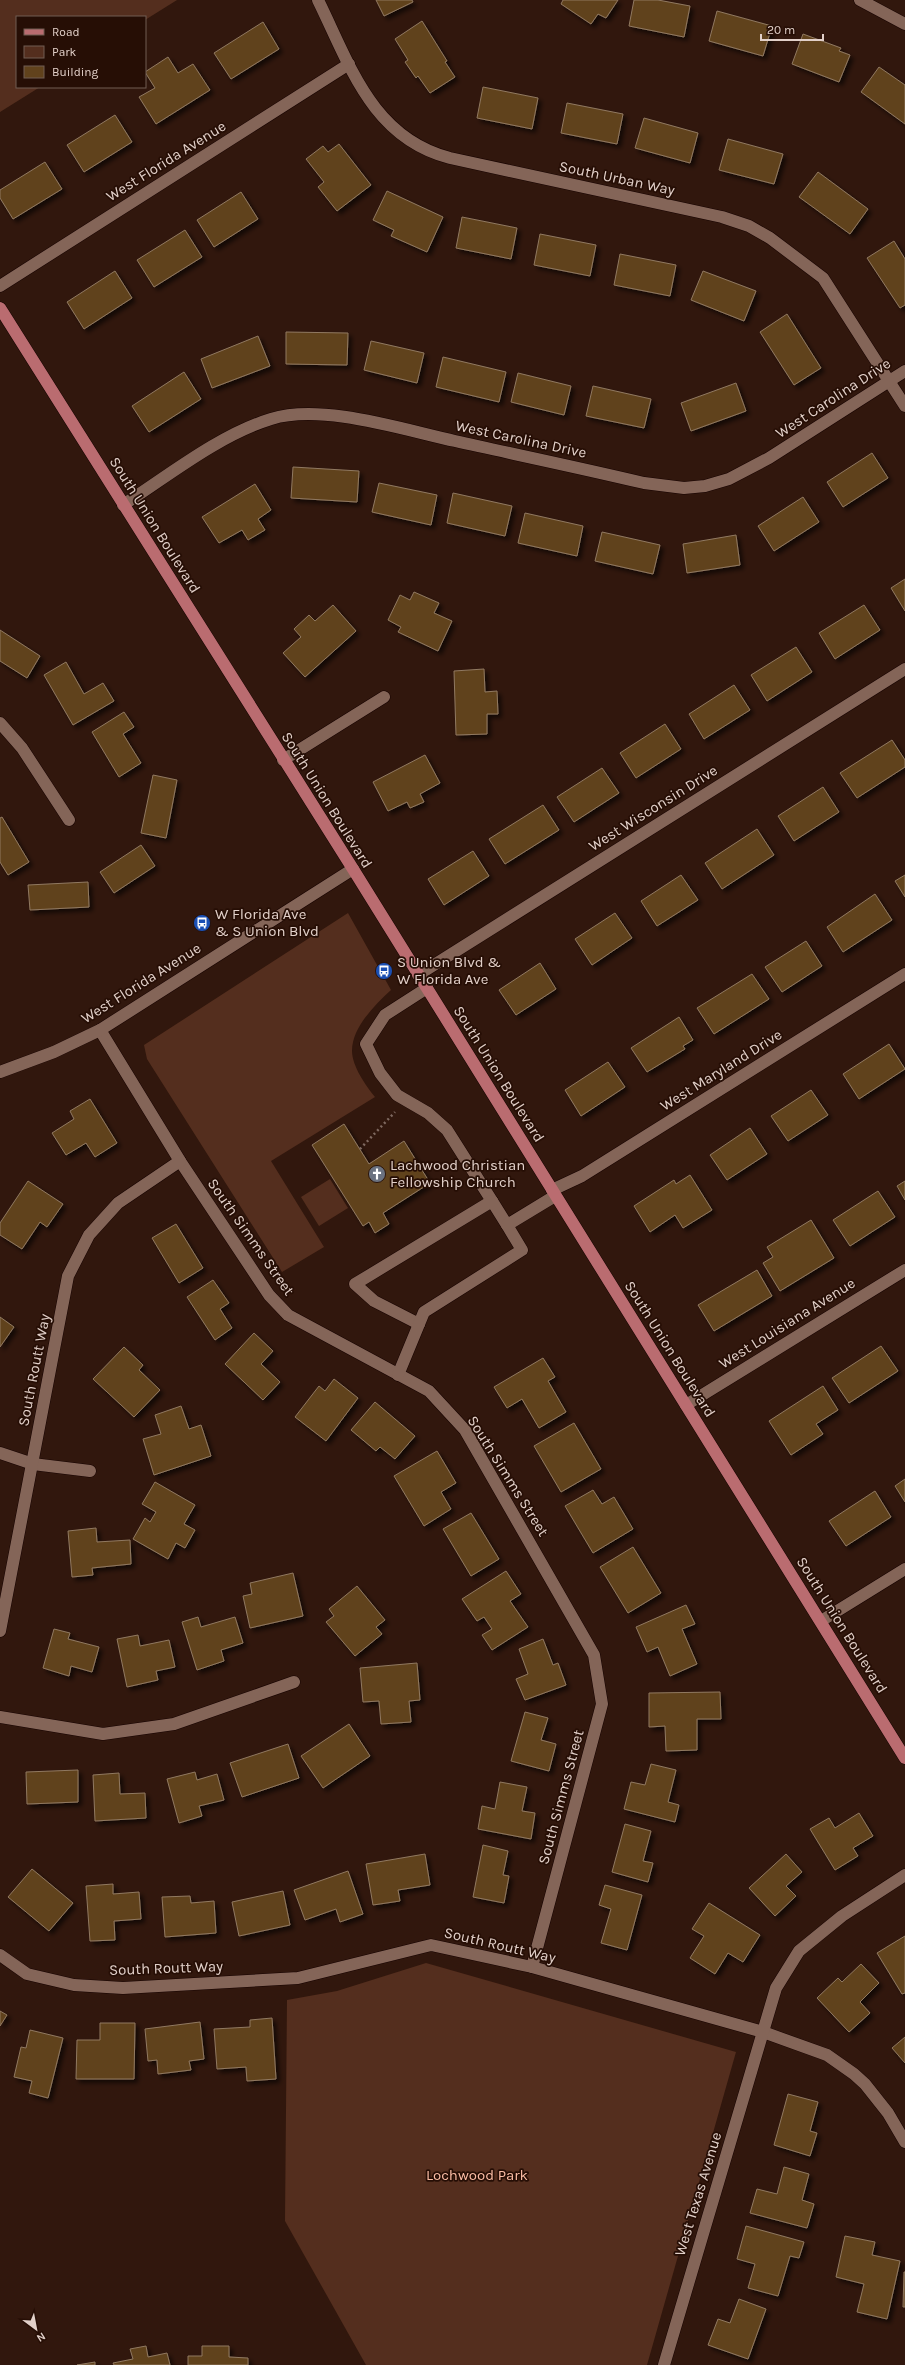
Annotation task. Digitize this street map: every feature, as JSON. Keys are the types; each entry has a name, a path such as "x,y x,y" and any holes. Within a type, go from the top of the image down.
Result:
{"main road":[{"name":"South Union Boulevard","path":"0,308 427,988 905,1758"}],"street":[{"name":"South Urban Way","path":"318,0 349,64 371,103 383,119 399,134 430,153 722,217 749,226 770,238 823,278 905,406"},
{"path":"860,0 905,24"},
{"name":"West Florida Avenue","path":"0,286 349,64"},
{"name":"West Carolina Drive","path":"123,505 205,452 251,427 272,418 292,414 312,413 369,422 644,483 684,488 705,486 729,479 769,458 905,371"},
{"name":"West Wisconsin Drive","path":"418,975 905,669"},
{"path":"283,760 384,697"},
{"path":"0,723 22,748 69,820"},
{"name":"West Florida Avenue","path":"0,1072 54,1052 100,1030 352,869"},
{"name":"West Maryland Drive","path":"507,1225 554,1193 905,974"},
{"path":"398,1375 424,1312 522,1250 447,1130 428,1113 398,1095 380,1073 366,1044 385,1015 427,988"},
{"name":"South Simms Street","path":"100,1030 180,1161 268,1295 288,1316 429,1391 465,1430 594,1655 602,1704 532,1967"},
{"name":"South Routt Way","path":"0,1630 68,1276 89,1235 118,1203 180,1161"},
{"path":"419,1324 374,1301 355,1284 492,1202"},
{"name":"West Louisiana Avenue","path":"686,1405 905,1270"},
{"path":"0,1453 33,1464 90,1471"},
{"path":"821,1621 905,1569"},
{"path":"0,1717 103,1734 174,1724 294,1682"},
{"name":"West Texas Avenue","path":"664,2365 776,1988 799,1951 842,1916 905,1875"},
{"name":"South Routt Way","path":"0,1955 27,1974 74,1985 124,1988 298,1978 431,1945 532,1967 764,2032 826,2055 854,2074 888,2113 905,2142"}],"path":[{"path":"360,1148 407,1100"}],"green space":[{"path":"0,0 177,0 146,19 146,16 16,16 16,88 38,88 0,112"},
{"path":"348,913 391,990 378,1002 360,1025 353,1042 352,1051 354,1063 364,1082 375,1097 271,1161 324,1247 282,1272 147,1059 144,1045"},
{"path":"330,1179 348,1208 319,1226 301,1197"},
{"name":"Lochwood Park","path":"426,1963 736,2052 647,2365 366,2365 285,2221 287,2000 337,1991"}],"building":[{"path":"376,0 412,0 413,2 384,16"},
{"path":"563,0 618,0 606,18 598,14 591,24 561,4"},
{"path":"634,0 658,0 690,6 684,37 629,26"},
{"path":"717,11 772,26 763,56 709,41"},
{"path":"422,21 447,61 445,62 455,77 430,93 418,76 416,78 405,62 408,60 395,39"},
{"path":"263,22 279,49 231,79 214,53"},
{"path":"803,34 841,48 839,51 850,55 839,82 792,64"},
{"path":"168,57 178,73 193,64 210,90 156,124 139,97 155,88 146,71"},
{"path":"879,67 905,85 905,124 861,92"},
{"path":"483,87 538,98 532,129 477,118"},
{"path":"567,103 623,114 617,144 561,133"},
{"path":"115,115 132,142 84,172 67,145"},
{"path":"644,118 698,133 690,163 635,148"},
{"path":"728,139 783,154 774,184 719,170"},
{"path":"339,144 371,185 337,211 318,187 324,182 306,159 323,146 328,152"},
{"path":"45,162 62,189 13,219 0,198 0,190"},
{"path":"818,172 868,209 850,234 799,197"},
{"path":"387,191 443,217 427,252 391,236 394,230 373,220"},
{"path":"241,192 258,219 214,247 197,220"},
{"path":"462,217 517,228 511,259 456,248"},
{"path":"185,230 202,257 154,287 137,260"},
{"path":"540,234 596,245 590,276 534,265"},
{"path":"894,241 905,259 905,305 900,308 867,258"},
{"path":"620,254 676,265 670,296 614,285"},
{"path":"115,271 132,298 84,329 67,302"},
{"path":"703,271 756,291 744,321 691,300"},
{"path":"787,314 821,368 794,385 760,332"},
{"path":"286,332 348,333 347,365 286,364"},
{"path":"258,336 270,366 212,388 201,359"},
{"path":"371,341 424,353 417,383 364,370"},
{"path":"443,357 506,372 499,402 436,387"},
{"path":"184,372 201,399 149,432 132,406"},
{"path":"518,373 571,386 564,415 511,402"},
{"path":"736,383 746,411 691,431 681,403"},
{"path":"593,386 651,399 644,428 586,416"},
{"path":"872,453 888,478 843,507 827,482"},
{"path":"293,467 359,471 357,502 291,498"},
{"path":"379,483 437,495 431,525 372,512"},
{"path":"255,484 271,510 258,519 265,530 248,540 242,530 219,543 202,517"},
{"path":"453,493 512,506 505,536 447,523"},
{"path":"803,497 819,522 774,551 758,526"},
{"path":"525,513 583,526 577,556 518,543"},
{"path":"602,532 660,545 653,574 595,561"},
{"path":"736,535 740,565 687,573 683,544"},
{"path":"905,579 905,611 891,588"},
{"path":"414,592 439,603 434,613 452,621 438,651 398,632 401,627 388,620 400,595 410,600"},
{"path":"333,605 356,631 305,677 283,653 301,637 294,629 309,615 315,621"},
{"path":"864,605 880,630 835,659 819,633"},
{"path":"0,630 40,656 27,678 0,661"},
{"path":"796,647 812,672 767,701 751,675"},
{"path":"66,662 84,694 103,683 114,701 73,725 44,675"},
{"path":"484,669 485,692 497,691 498,714 487,714 487,734 456,735 454,671"},
{"path":"734,685 750,710 704,739 689,714"},
{"path":"124,712 134,727 123,734 141,763 119,777 92,732"},
{"path":"665,724 681,749 636,778 620,753"},
{"path":"892,740 905,760 905,767 857,798 840,773"},
{"path":"425,755 440,783 420,794 424,802 410,808 407,802 388,811 373,782"},
{"path":"602,768 619,793 574,822 557,797"},
{"path":"153,775 177,780 166,838 141,833"},
{"path":"823,787 839,812 794,841 778,816"},
{"path":"543,805 559,830 505,864 489,839"},
{"path":"2,817 29,862 8,875 0,862 0,818"},
{"path":"757,829 774,855 722,889 705,863"},
{"path":"141,845 155,866 114,893 100,872"},
{"path":"473,851 489,876 444,905 428,879"},
{"path":"681,875 698,900 657,926 641,901"},
{"path":"905,875 905,897 895,881"},
{"path":"88,882 89,907 30,910 28,885"},
{"path":"875,894 892,920 843,952 827,927"},
{"path":"615,913 632,938 592,965 575,939"},
{"path":"806,941 822,966 782,992 765,967"},
{"path":"540,963 556,989 516,1015 499,990"},
{"path":"752,974 769,999 714,1034 697,1008"},
{"path":"679,1017 693,1040 683,1046 685,1049 647,1072 631,1048"},
{"path":"889,1044 905,1069 859,1099 843,1074"},
{"path":"608,1062 625,1087 581,1116 565,1090"},
{"path":"811,1090 828,1115 788,1141 771,1116"},
{"path":"90,1099 117,1143 95,1157 86,1143 66,1155 52,1133 74,1119 70,1111"},
{"name":"Lachwood Christian Fellowship Church","path":"344,1124 369,1164 404,1141 430,1183 383,1213 389,1224 375,1233 369,1222 363,1226 312,1145"},
{"path":"750,1128 767,1154 727,1180 710,1155"},
{"path":"690,1175 712,1210 683,1228 675,1215 650,1232 634,1206 674,1180 676,1184"},
{"path":"28,1181 63,1204 47,1227 40,1222 22,1249 0,1235 0,1223"},
{"path":"905,1181 905,1200 897,1186"},
{"path":"878,1191 895,1217 850,1246 833,1220"},
{"path":"811,1220 834,1258 780,1291 763,1263 773,1257 767,1247"},
{"path":"176,1224 203,1268 179,1283 152,1238"},
{"path":"757,1270 772,1296 714,1331 698,1305"},
{"path":"213,1280 229,1303 220,1309 232,1328 215,1340 187,1297"},
{"path":"0,1317 14,1327 0,1347"},
{"path":"254,1333 273,1351 261,1364 280,1382 263,1400 225,1364"},
{"path":"881,1346 898,1371 849,1403 832,1378"},
{"path":"124,1347 143,1365 139,1370 160,1390 134,1417 93,1379"},
{"path":"543,1358 555,1377 548,1381 566,1412 539,1428 522,1399 507,1408 494,1387"},
{"path":"334,1379 358,1398 326,1441 295,1417 319,1386 325,1391"},
{"path":"823,1386 838,1410 816,1424 823,1434 791,1455 769,1421"},
{"path":"375,1402 415,1436 395,1459 380,1447 376,1451 351,1430"},
{"path":"181,1406 189,1429 201,1425 211,1456 154,1475 143,1439 161,1434 155,1415"},
{"path":"574,1423 601,1469 561,1492 534,1446"},
{"path":"437,1451 456,1483 441,1492 451,1509 424,1526 394,1476"},
{"path":"905,1479 905,1502 895,1486"},
{"path":"155,1482 195,1505 184,1524 195,1530 185,1548 176,1543 168,1559 133,1539 145,1518 150,1522 156,1512 142,1504"},
{"path":"593,1490 602,1504 614,1497 633,1529 593,1553 565,1506"},
{"path":"875,1491 891,1517 846,1546 829,1521"},
{"path":"471,1513 499,1559 471,1576 443,1529"},
{"path":"96,1528 97,1542 130,1540 131,1564 92,1568 93,1575 72,1577 68,1531"},
{"path":"633,1547 661,1593 628,1613 600,1567"},
{"path":"506,1571 521,1594 510,1601 528,1627 492,1650 482,1635 492,1629 484,1617 477,1621 462,1599"},
{"path":"293,1573 303,1616 250,1628 243,1596 252,1594 250,1583"},
{"path":"357,1586 385,1620 376,1627 382,1634 355,1656 326,1622 334,1616 329,1609"},
{"path":"686,1605 695,1624 682,1629 697,1664 670,1676 658,1647 647,1652 636,1627"},
{"path":"198,1617 201,1627 235,1617 243,1643 221,1650 224,1661 197,1670 182,1622"},
{"path":"54,1629 70,1633 68,1639 99,1647 92,1672 71,1666 69,1676 43,1668"},
{"path":"138,1635 140,1646 169,1640 175,1667 156,1671 158,1680 127,1687 117,1639"},
{"path":"543,1639 553,1665 558,1663 566,1685 525,1700 516,1679 528,1674 519,1649"},
{"path":"417,1663 420,1700 409,1701 411,1722 381,1724 379,1701 363,1702 360,1668"},
{"path":"720,1692 721,1719 697,1719 697,1750 666,1751 665,1726 649,1727 649,1693"},
{"path":"525,1712 548,1718 541,1740 556,1744 549,1771 511,1761"},
{"path":"349,1724 370,1756 323,1788 301,1756"},
{"path":"288,1744 299,1778 242,1797 230,1763"},
{"path":"651,1764 676,1770 668,1802 679,1805 675,1822 624,1809 631,1782 645,1785"},
{"path":"78,1770 78,1802 27,1804 26,1772"},
{"path":"195,1772 197,1780 217,1774 224,1800 199,1806 202,1816 179,1823 167,1779"},
{"path":"119,1773 120,1794 145,1793 146,1818 95,1821 93,1775"},
{"path":"500,1782 527,1787 522,1811 535,1813 531,1839 478,1829 482,1806 495,1809"},
{"path":"859,1813 873,1836 853,1848 858,1856 835,1870 810,1829 829,1818 835,1828"},
{"path":"625,1824 651,1831 643,1861 653,1863 648,1882 612,1872"},
{"path":"483,1845 508,1851 503,1875 509,1876 504,1903 473,1897"},
{"path":"425,1854 430,1885 398,1890 400,1901 373,1905 366,1864"},
{"path":"786,1854 802,1872 786,1886 796,1896 775,1916 749,1888"},
{"path":"32,1869 73,1903 49,1931 8,1897"},
{"path":"348,1871 363,1914 340,1922 336,1909 305,1920 294,1890"},
{"path":"113,1884 113,1894 139,1892 141,1919 114,1921 115,1940 90,1941 86,1886"},
{"path":"605,1885 642,1895 627,1950 601,1943 611,1909 599,1905"},
{"path":"283,1891 290,1925 239,1936 232,1902"},
{"path":"190,1896 191,1903 214,1901 216,1933 165,1937 162,1897"},
{"path":"709,1903 760,1935 743,1962 728,1953 715,1974 690,1958 704,1936 692,1929"},
{"path":"905,1936 905,1993 902,1994 877,1953"},
{"path":"861,1964 879,1983 860,2002 870,2013 849,2032 817,1998 838,1978 842,1982"},
{"path":"0,2011 7,2015 0,2026"},
{"path":"272,2018 276,2079 247,2081 246,2067 217,2069 214,2029 250,2027 250,2020"},
{"path":"200,2022 204,2059 189,2061 191,2070 158,2074 157,2060 148,2061 145,2029"},
{"path":"100,2023 135,2023 134,2079 76,2079 77,2040 100,2040"},
{"path":"30,2030 63,2038 48,2098 29,2093 32,2081 14,2077 21,2047 26,2048"},
{"path":"905,2037 905,2063 892,2048"},
{"path":"788,2094 818,2102 810,2131 817,2133 810,2156 774,2145"},
{"path":"784,2167 809,2174 802,2200 814,2204 807,2228 750,2213 757,2189 777,2194"},
{"path":"746,2226 804,2242 799,2258 790,2256 778,2296 748,2288 755,2264 737,2259"},
{"path":"845,2236 875,2242 872,2255 900,2261 887,2319 857,2312 864,2284 836,2277"},
{"path":"904,2272 905,2307 903,2307"},
{"path":"739,2299 766,2309 748,2359 708,2345 718,2319 730,2323"},
{"path":"146,2346 148,2357 167,2353 170,2365 114,2365 113,2363 133,2359 130,2349"},
{"path":"202,2346 229,2346 229,2357 248,2358 248,2365 188,2365 188,2356 202,2356"},
{"path":"95,2362 95,2365 77,2365"}],"place":[{"name":"W Florida Ave & S Union Blvd","path":"202,923"},
{"name":"S Union Blvd & W Florida Ave","path":"384,971"},
{"name":"Lachwood Christian Fellowship Church","path":"377,1174"}]}
